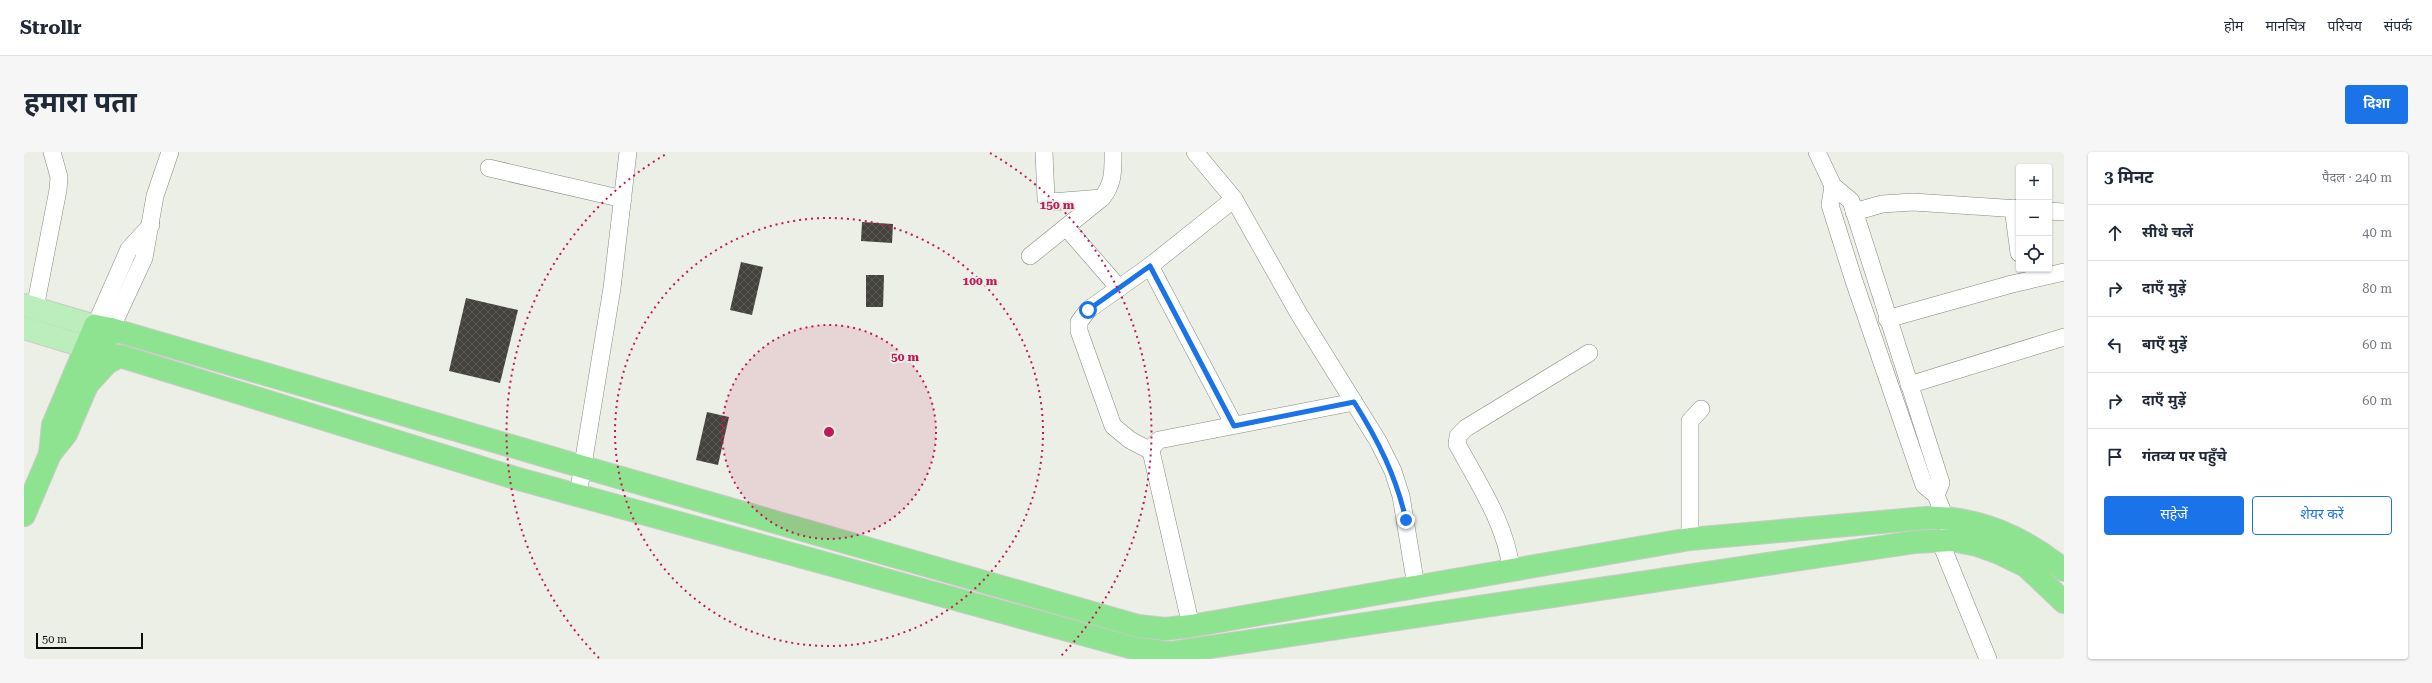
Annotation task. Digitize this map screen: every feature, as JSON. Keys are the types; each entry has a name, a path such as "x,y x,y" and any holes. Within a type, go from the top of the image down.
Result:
{"highway":[{"path":"50,454 53,425 101,351 103,327 583,467 1138,626 1165,629 1191,626 1690,539 1945,517 1979,523 2008,534 2044,553 2064,570"},
{"path":"25,509 50,454 66,434 85,387 107,363 101,351"},
{"path":"101,351 578,495 1137,649 1170,656 1915,542 1946,541 1977,545 2026,566 2064,602"}],"main road":[{"path":"30,307 103,327"},
{"path":"24,328 101,351"}],"street":[{"path":"103,327 129,249 151,225 155,196 170,152"},
{"path":"578,495 612,288 628,152"},
{"path":"1044,152 1046,199 1051,202 1102,198"},
{"path":"1030,256 1102,198 1110,188 1113,181 1113,152"},
{"path":"1195,152 1234,199 1299,314 1378,441 1393,471 1406,520 1416,586"},
{"path":"1817,152 1833,186 1851,201 1887,319 1941,483 1936,495"},
{"path":"30,307 58,190 59,177 55,153"},
{"path":"489,168 623,200"},
{"path":"1833,186 1830,205 1854,281 1924,485 1936,495 1945,517 1946,541 1988,659"},
{"path":"1151,451 1130,440 1113,426 1079,331 1079,322 1082,315 1150,266 1234,199"},
{"path":"1854,212 1882,204 1913,202 2016,208"},
{"path":"2052,211 2064,212"},
{"path":"1066,227 1119,288"},
{"path":"1150,266 1234,426"},
{"path":"1887,319 2026,274 2064,272"},
{"path":"1909,385 2064,337"},
{"path":"1511,569 1509,551 1504,534 1457,444 1458,436 1466,428 1589,353"},
{"path":"1191,626 1151,451 1154,444 1159,440 1354,402"},
{"path":"1690,539 1690,421 1701,409"}],"building":[{"path":"862,222 893,224 892,243 861,241"},
{"path":"741,262 763,267 752,315 730,310"},
{"path":"866,275 884,275 883,307 866,307"},
{"path":"466,298 518,310 500,383 449,371"},
{"path":"707,412 729,417 718,465 696,460"}],"route":[{"path":"1088,310 1150,266 1234,426 1354,402 1378,441 1393,471 1401,496 1406,520"}]}
